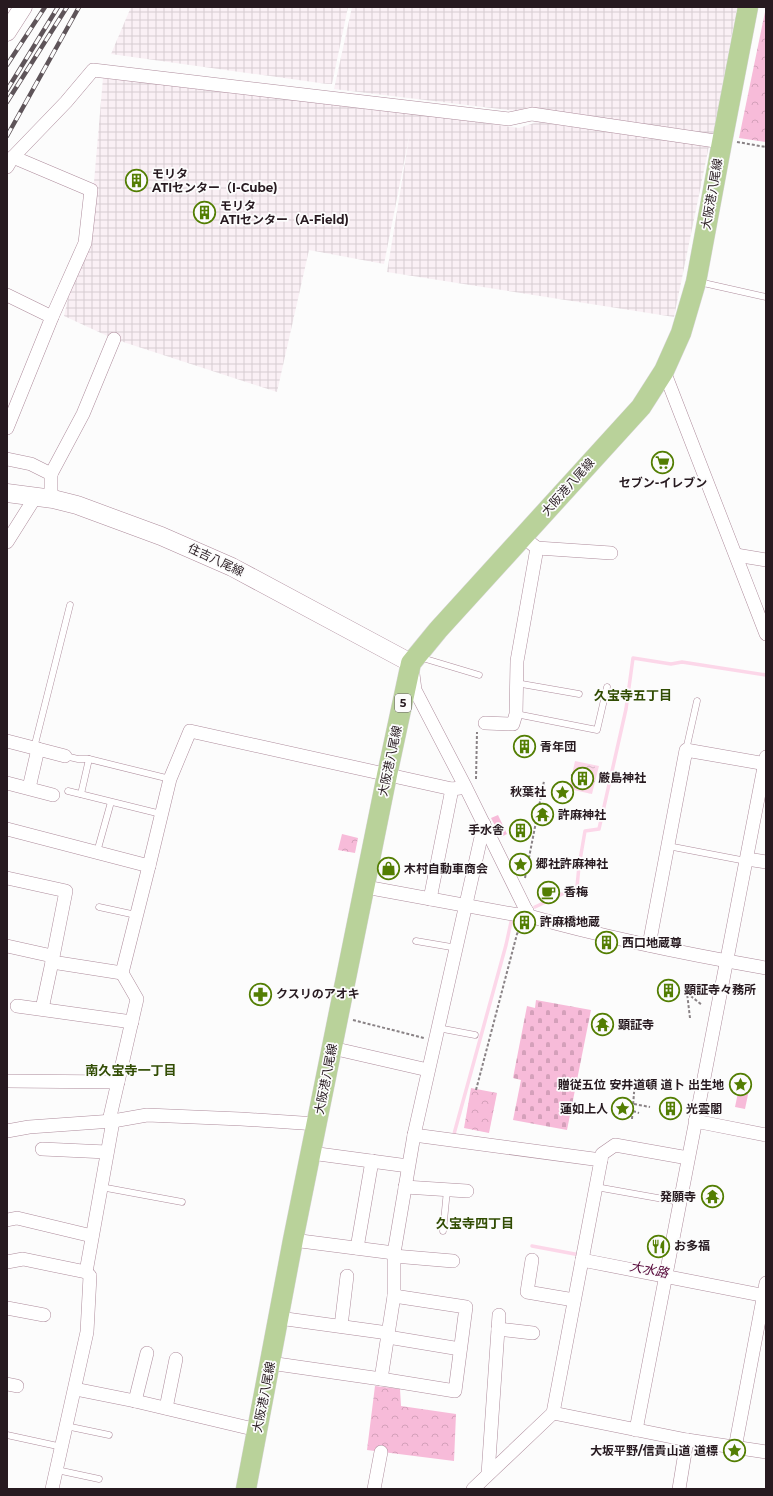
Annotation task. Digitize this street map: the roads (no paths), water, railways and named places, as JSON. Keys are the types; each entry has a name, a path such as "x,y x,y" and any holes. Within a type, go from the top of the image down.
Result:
{"main road":[{"path":"7,32 23,7"},
{"name":"大阪港八尾線","path":"246,1489 293,1240 387,775 414,659 438,630 530,543 641,407 664,371 681,333 696,282 748,7"},
{"name":"住吉八尾線","path":"7,493 36,496 77,505 161,536 232,567 414,659"}],"street":[{"path":"7,428 52,317 85,243 91,190 10,162 94,70 509,119 532,114 722,142"},
{"path":"7,296 52,317"},
{"path":"53,499 51,491 51,474 83,414 114,340"},
{"path":"664,371 712,497 763,619 766,634"},
{"path":"7,459 31,464 51,474"},
{"path":"7,542 36,496"},
{"path":"485,723 513,724 516,714 517,661 530,543 611,553"},
{"path":"736,555 766,560"},
{"path":"414,659 415,690 466,788 529,916 572,928 649,945 766,968"},
{"path":"86,1272 118,1082 137,999 122,974 170,778 190,731 452,789 466,788"},
{"path":"7,741 65,756"},
{"path":"29,788 36,749"},
{"path":"636,1430 766,762 686,750 649,945"},
{"path":"7,783 53,795"},
{"path":"430,899 452,789"},
{"path":"381,1378 394,1296 394,1255 408,1166 428,1070 484,824"},
{"path":"7,829 149,866"},
{"path":"746,860 766,862"},
{"path":"7,878 66,891 42,1009"},
{"path":"371,888 518,916 527,911"},
{"path":"7,946 52,959 122,974"},
{"path":"17,1006 132,1022"},
{"path":"332,1048 428,1070"},
{"path":"7,1081 118,1082"},
{"path":"7,1131 29,1127 111,1121 147,1116 241,1119 317,1124"},
{"path":"695,1121 766,1134"},
{"path":"414,1136 601,1160"},
{"path":"472,1489 553,1413 602,1154 615,1145 688,1158"},
{"path":"42,1149 107,1152"},
{"path":"311,1153 408,1166"},
{"path":"358,1248 372,1161"},
{"path":"405,1187 467,1192"},
{"path":"7,1220 16,1218 92,1236"},
{"path":"293,1240 358,1248 394,1255 453,1261"},
{"path":"7,1262 23,1259 86,1272 90,1276 87,1332 52,1489"},
{"path":"532,1260 527,1292 574,1300"},
{"path":"582,1260 665,1276 765,1291 735,1448"},
{"path":"341,1326 347,1276"},
{"path":"270,1364 381,1378 455,1391 466,1307 394,1296"},
{"path":"7,1308 44,1315"},
{"path":"488,1474 499,1315"},
{"path":"279,1318 341,1326 460,1349"},
{"path":"498,1329 533,1333"},
{"path":"135,1401 147,1353"},
{"path":"166,1408 176,1359"},
{"path":"75,1389 135,1401 257,1430"},
{"path":"553,1413 687,1440 766,1452"},
{"path":"679,1489 687,1440"},
{"path":"374,1489 381,1452"}],"lane":[{"path":"696,282 766,297"},
{"path":"36,749 70,605"},
{"path":"414,659 479,675"},
{"path":"516,682 579,694"},
{"path":"516,714 597,730 607,686"},
{"path":"686,750 697,701"},
{"path":"65,756 78,760 89,759 170,778"},
{"path":"81,794 89,759"},
{"path":"68,791 161,814"},
{"path":"97,852 111,802"},
{"path":"668,846 746,860"},
{"path":"99,907 136,916"},
{"path":"416,941 456,948"},
{"path":"438,1028 475,1035"},
{"path":"101,1187 182,1202"},
{"path":"596,1187 680,1202"},
{"path":"444,1231 448,1190"},
{"path":"66,1426 109,1435"},
{"path":"7,1435 62,1447"},
{"path":"56,1470 99,1479"}],"water":[{"path":"575,761 599,766 592,794 569,789","holes":["579,771 590,774 587,785 576,783"]}],"waterway":[{"path":"535,907 577,887 585,831 599,829 626,709 633,658 671,664 682,662 766,675"},
{"path":"454,1134 511,922 526,926 529,921"},
{"name":"大水路","path":"532,1246 580,1255"}],"railway":[{"path":"7,65 45,7"},
{"path":"7,90 58,7"},
{"path":"7,102 67,7"},
{"path":"7,136 79,7"}],"place":[{"name":"モリタ ATIセンター（I-Cube)","path":"137,181"},
{"name":"モリタ ATIセンター（A-Field)","path":"204,213"},
{"name":"セブン-イレブン","path":"663,462"},
{"name":"青年団","path":"524,747"},
{"name":"厳島神社","path":"583,778"},
{"name":"秋葉社","path":"562,792"},
{"name":"許麻神社","path":"542,815"},
{"name":"手水舎","path":"520,830"},
{"name":"郷社許麻神社","path":"521,864"},
{"name":"木村自動車商会","path":"389,869"},
{"name":"香梅","path":"549,892"},
{"name":"許麻橋地蔵","path":"524,922"},
{"name":"西口地蔵尊","path":"607,943"},
{"name":"顕証寺々務所","path":"668,990"},
{"name":"クスリのアオキ","path":"261,994"},
{"name":"顕証寺","path":"602,1025"},
{"name":"贈従五位 安井道頓 道卜 出生地","path":"740,1085"},
{"name":"蓮如上人","path":"623,1109"},
{"name":"光雲閣","path":"670,1109"},
{"name":"発願寺","path":"712,1197"},
{"name":"お多福","path":"658,1246"},
{"name":"大坂平野/信貴山道 道標","path":"734,1451"}],"district":[{"name":"久宝寺五丁目","path":"633,695"},
{"name":"南久宝寺一丁目","path":"131,1070"},
{"name":"久宝寺四丁目","path":"475,1223"}]}
